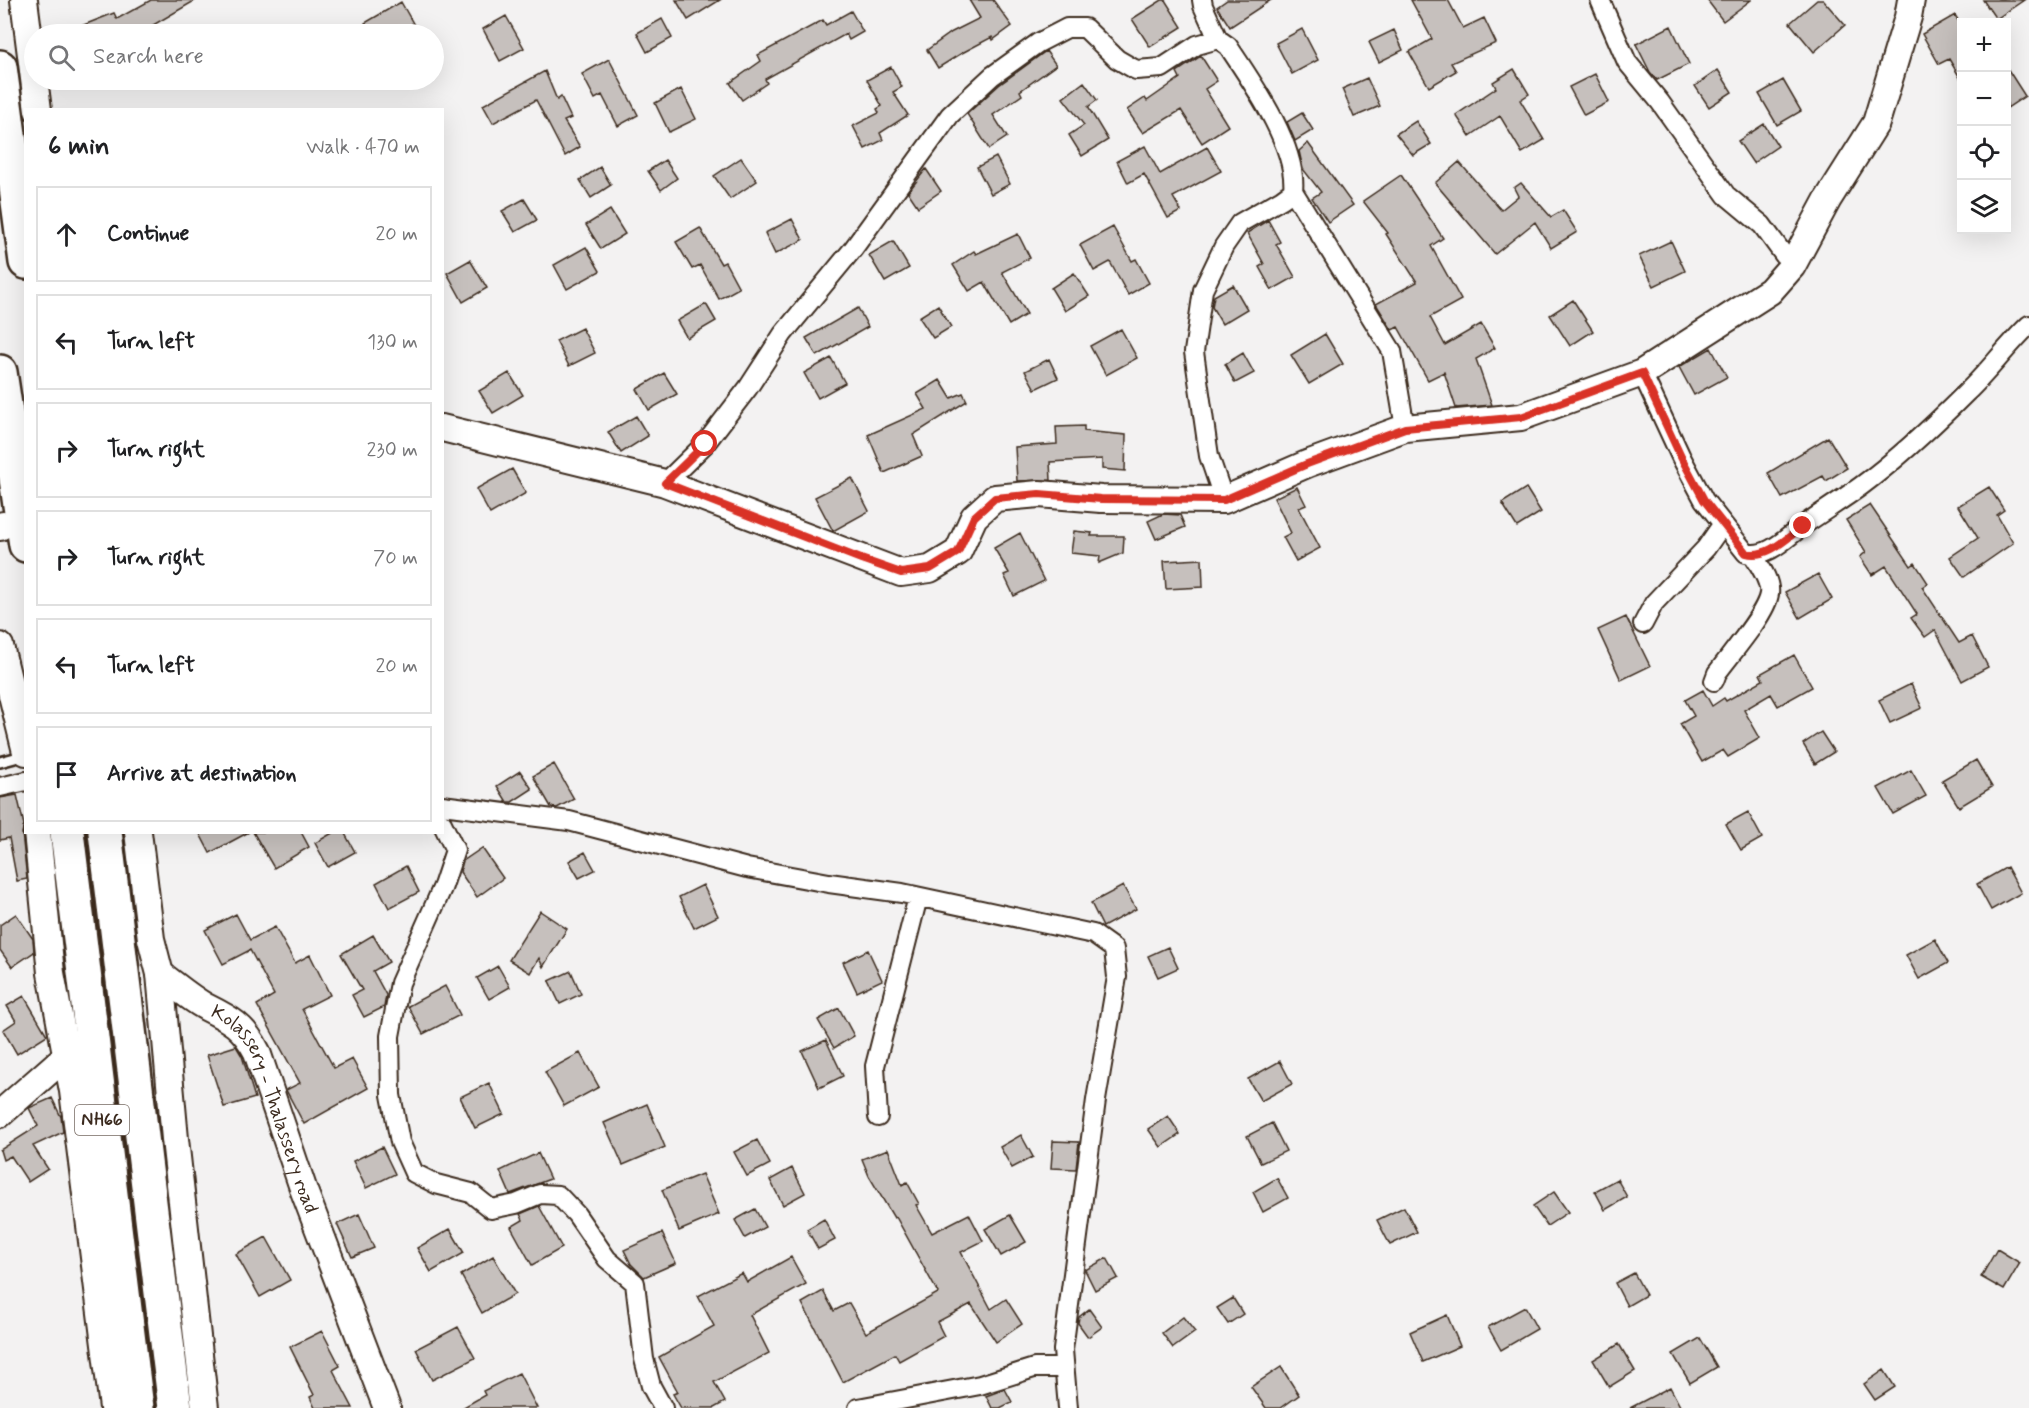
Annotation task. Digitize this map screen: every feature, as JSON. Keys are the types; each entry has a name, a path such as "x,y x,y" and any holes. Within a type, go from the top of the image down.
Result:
{"highway":[{"path":"0,67 24,247"},
{"path":"0,372 10,532"},
{"name":"NH66","path":"67,834 137,1408"},
{"name":"NH66","path":"105,834 175,1408"}],"street":[{"path":"24,0 27,24"},
{"path":"1202,0 1218,39 1228,46 1270,112 1292,167 1293,191 1392,351 1405,428"},
{"path":"1600,0 1627,62 1660,102 1726,195 1762,225 1792,266"},
{"path":"444,430 665,483 901,573 930,569 958,552 974,517 995,498 1039,494 1101,499 1224,500 1307,464 1405,428 1521,417 1642,373 1770,291 1792,266 1828,199 1876,123 1911,0"},
{"path":"665,483 705,444 748,388 783,334 853,249 950,115 992,76 1038,43 1067,28 1085,28 1117,59 1136,70 1162,68 1197,45 1218,39"},
{"path":"35,90 38,108"},
{"path":"1224,500 1209,456 1194,352 1203,290 1224,246 1240,223 1293,191"},
{"path":"1642,373 1704,500 1746,553 1753,555 1781,543 1904,453 1969,390 2006,347 2029,325"},
{"path":"1643,624 1654,603 1706,548 1722,525"},
{"path":"1714,681 1717,673 1762,611 1769,592 1762,571 1753,555"},
{"path":"0,646 24,745"},
{"path":"0,787 24,781"},
{"path":"444,806 568,821 747,868 918,897 1093,934 1114,949 1117,977 1096,1100 1070,1282 1063,1350 1068,1408"},
{"path":"444,827 455,850 443,886 400,983 390,1036 391,1095 400,1142 414,1173 436,1184 471,1193 491,1209 516,1204 540,1194 558,1195 576,1214 607,1259 635,1283 644,1359 651,1386 663,1408"},
{"path":"37,834 51,973 73,1091 113,1408"},
{"path":"138,834 151,939 160,974 175,1138 205,1408"},
{"path":"878,1117 875,1066 918,897"},
{"name":"Kolassery - Thalassery road","path":"160,974 206,1006 221,1013 249,1036 257,1052 304,1191 387,1408"},
{"path":"0,1114 66,1056"},
{"path":"858,1408 980,1385 1034,1368 1064,1368"}],"lane":[{"path":"0,762 24,754"}],"building":[{"path":"151,0 196,0 155,24 86,24 114,13 117,19"},
{"path":"676,0 720,0 688,20"},
{"path":"969,0 993,0 1012,26 993,40 992,37 938,68 927,50 952,32 980,18"},
{"path":"1165,0 1182,27 1150,47 1132,19"},
{"path":"1227,0 1271,0 1230,27 1217,7"},
{"path":"1411,0 1448,0 1463,28 1484,18 1496,43 1451,63 1456,71 1429,87 1409,52 1432,39"},
{"path":"1707,0 1751,0 1723,21"},
{"path":"1817,0 1823,0 1845,25 1814,52 1790,23"},
{"path":"1983,0 2024,0 1997,18"},
{"path":"401,2 413,24 366,24"},
{"path":"851,11 863,32 849,40 846,34 765,79 767,83 742,100 730,83 761,61 758,55 823,20 826,25"},
{"path":"1955,15 1957,18 1957,73 1949,59 1939,64 1922,34"},
{"path":"506,16 524,48 500,61 483,29"},
{"path":"662,19 672,38 647,52 637,33"},
{"path":"1671,26 1689,64 1657,80 1650,72 1636,44"},
{"path":"1302,29 1318,60 1292,74 1276,43"},
{"path":"1394,30 1403,50 1379,62 1369,42"},
{"path":"1046,51 1056,65 1020,91 1022,95 993,115 1007,137 989,149 967,114 999,85"},
{"path":"1201,56 1217,81 1205,89 1228,126 1202,143 1181,110 1143,133 1127,110 1145,98 1147,101 1180,78 1177,72"},
{"path":"609,59 638,115 618,126 602,95 595,99 582,74"},
{"path":"891,67 902,87 893,92 908,115 880,133 883,140 865,149 853,126 879,113 877,109 882,106 867,80"},
{"path":"1514,69 1529,94 1520,100 1544,140 1522,153 1500,116 1470,136 1456,115 1496,88 1493,82"},
{"path":"1718,70 1732,92 1709,107 1695,86"},
{"path":"545,71 557,100 561,97 571,118 564,121 580,147 565,156 536,100 493,123 483,105"},
{"path":"1595,74 1609,102 1584,115 1569,87"},
{"path":"2011,74 2025,96 2011,105"},
{"path":"1367,78 1380,106 1354,117 1342,89"},
{"path":"1783,80 1801,111 1777,125 1759,94"},
{"path":"1084,82 1097,100 1088,107 1108,140 1082,156 1069,135 1084,125 1063,98"},
{"path":"681,89 696,119 669,132 655,103"},
{"path":"1302,113 1313,130 1295,141 1287,122"},
{"path":"1416,121 1431,144 1413,155 1396,134"},
{"path":"1764,124 1778,146 1753,163 1738,141"},
{"path":"1308,143 1353,205 1328,222 1312,198 1321,192 1303,169 1299,151"},
{"path":"1145,146 1160,174 1207,147 1221,171 1173,197 1181,211 1168,218 1144,174 1128,183 1117,161"},
{"path":"996,157 1010,184 991,194 977,167"},
{"path":"741,158 757,181 730,199 714,176"},
{"path":"665,160 677,178 661,190 648,171"},
{"path":"1459,162 1501,210 1518,196 1514,188 1521,183 1551,217 1563,210 1577,232 1551,248 1535,222 1495,254 1435,183"},
{"path":"600,167 611,185 591,198 580,180"},
{"path":"926,169 941,191 918,207 908,192"},
{"path":"1401,175 1443,238 1431,246 1461,300 1430,317 1445,345 1481,324 1495,348 1476,359 1492,405 1456,408 1444,372 1428,380 1398,327 1392,330 1376,304 1417,282 1386,234 1388,233 1363,201"},
{"path":"524,199 537,220 515,232 502,211"},
{"path":"610,210 625,234 601,249 586,225"},
{"path":"792,219 803,240 775,254 765,233"},
{"path":"1268,220 1280,242 1276,244 1295,277 1272,290 1259,267 1264,264 1247,233"},
{"path":"1113,227 1132,261 1136,259 1149,283 1128,295 1110,262 1094,271 1080,245"},
{"path":"700,228 721,264 725,262 739,288 719,299 700,265 692,269 676,242"},
{"path":"1018,234 1030,258 1002,272 1027,314 1009,325 984,282 969,291 953,265 974,251 976,254"},
{"path":"893,241 909,268 885,282 869,255"},
{"path":"1671,241 1685,271 1654,286 1639,256"},
{"path":"586,247 600,271 567,289 554,265"},
{"path":"470,260 487,288 463,302 447,273"},
{"path":"1074,273 1089,296 1065,311 1051,288"},
{"path":"1233,285 1247,309 1222,324 1212,307 1214,296"},
{"path":"1573,300 1593,331 1570,346 1550,315"},
{"path":"706,304 716,321 687,338 677,321"},
{"path":"938,305 951,327 933,338 919,317"},
{"path":"858,308 868,327 817,356 806,338"},
{"path":"582,328 595,353 569,366 556,341"},
{"path":"1121,329 1137,358 1106,375 1090,346"},
{"path":"1325,334 1343,364 1309,384 1291,355"},
{"path":"1711,348 1727,377 1694,395 1679,367"},
{"path":"1243,353 1254,373 1235,383 1225,364"},
{"path":"831,358 845,383 818,398 804,373"},
{"path":"1049,359 1058,378 1035,389 1025,371"},
{"path":"509,373 523,395 493,413 479,391"},
{"path":"664,373 677,394 649,410 637,389"},
{"path":"940,380 951,398 963,393 967,401 913,435 922,456 884,473 868,435 926,409 917,394"},
{"path":"636,416 648,436 621,453 608,432"},
{"path":"1084,426 1084,431 1126,435 1125,471 1102,469 1102,459 1050,462 1051,480 1017,481 1015,447 1057,444 1056,427"},
{"path":"1828,437 1847,468 1826,481 1823,476 1782,498 1768,473"},
{"path":"512,469 526,493 490,514 476,489"},
{"path":"852,478 869,511 833,531 815,497"},
{"path":"1297,487 1306,505 1299,508 1320,548 1296,561 1283,537 1291,533 1274,498"},
{"path":"1989,487 2004,510 1997,515 2013,543 1964,577 1950,557 1978,538 1958,506"},
{"path":"1526,488 1541,512 1517,527 1502,503"},
{"path":"1870,505 1911,566 1915,563 1928,583 1922,587 1959,643 1972,636 1988,667 1962,681 1935,630 1925,637 1911,618 1917,614 1886,566 1872,575 1860,557 1866,552 1846,520"},
{"path":"1163,514 1180,515 1185,527 1156,539 1148,521"},
{"path":"1074,531 1092,533 1091,536 1124,536 1123,553 1099,563 1100,556 1071,553"},
{"path":"1020,533 1044,581 1014,596 1004,575 1009,573 994,548"},
{"path":"1202,559 1203,587 1166,589 1164,561"},
{"path":"1818,574 1832,599 1800,618 1785,592"},
{"path":"1626,617 1650,666 1621,680 1598,630"},
{"path":"1794,655 1812,687 1778,706 1771,694 1744,710 1760,738 1728,757 1723,750 1702,762 1680,724 1694,716 1685,700 1703,690 1712,706 1724,698 1726,701 1763,680 1760,674"},
{"path":"1911,684 1922,708 1890,723 1879,700"},
{"path":"1821,732 1834,752 1815,764 1803,744"},
{"path":"1976,760 1992,787 1959,807 1942,780"},
{"path":"554,764 574,799 557,808 551,807 533,776"},
{"path":"1911,770 1926,796 1893,814 1878,788"},
{"path":"520,771 532,789 512,802 507,802 497,786"},
{"path":"17,795 24,825 22,833 27,879 17,881 9,838 0,840 0,798"},
{"path":"1748,812 1762,838 1741,850 1726,824"},
{"path":"200,834 245,834 210,853"},
{"path":"254,834 302,834 309,847 274,868"},
{"path":"331,834 345,834 355,852 328,867 315,843"},
{"path":"482,848 503,878 477,897 460,872 463,861"},
{"path":"585,852 595,870 579,878 569,861"},
{"path":"406,866 419,892 389,908 376,883"},
{"path":"2007,867 2021,893 1991,910 1977,884"},
{"path":"703,885 718,916 694,928 679,897"},
{"path":"1123,886 1136,909 1103,927 1091,903"},
{"path":"540,911 567,929 543,967 539,958 530,973 509,960"},
{"path":"16,914 33,939 34,952 12,967 0,950 0,925"},
{"path":"236,914 250,940 275,927 295,963 310,955 330,995 302,1009 334,1068 352,1059 368,1088 304,1124 286,1090 300,1083 257,1005 274,995 250,950 223,964 205,930"},
{"path":"373,935 389,962 373,971 386,995 384,1007 364,1017 352,995 362,990 341,954"},
{"path":"1935,939 1948,963 1919,979 1906,955"},
{"path":"1168,947 1178,968 1158,977 1148,956"},
{"path":"868,950 882,980 857,992 843,962"},
{"path":"498,966 510,987 489,999 477,978"},
{"path":"571,971 581,994 560,1004 549,981"},
{"path":"445,986 460,1015 423,1034 408,1006"},
{"path":"24,996 47,1035 17,1054 3,1030 16,1021 7,1006"},
{"path":"839,1008 854,1036 834,1048 818,1020"},
{"path":"826,1040 843,1076 819,1088 802,1051"},
{"path":"236,1046 242,1056 255,1098 224,1107 207,1055"},
{"path":"580,1053 599,1087 564,1106 545,1072"},
{"path":"1280,1061 1292,1084 1261,1101 1248,1079"},
{"path":"489,1083 504,1114 475,1128 460,1097"},
{"path":"52,1098 61,1117 63,1132 33,1146 48,1169 28,1182 11,1156 3,1160 0,1150 38,1126 29,1108"},
{"path":"647,1104 665,1147 623,1165 604,1123"},
{"path":"1168,1116 1180,1134 1161,1147 1148,1129"},
{"path":"1272,1123 1286,1151 1261,1163 1247,1136"},
{"path":"1021,1135 1033,1157 1012,1168 1000,1147"},
{"path":"757,1140 770,1164 747,1176 734,1152"},
{"path":"1053,1141 1079,1142 1076,1169 1051,1168"},
{"path":"382,1147 395,1174 366,1188 353,1161"},
{"path":"888,1149 902,1185 907,1182 919,1204 916,1205 932,1233 969,1214 983,1241 961,1252 991,1309 1006,1299 1022,1324 996,1342 971,1304 937,1322 944,1336 899,1361 895,1354 843,1382 802,1303 823,1291 834,1311 849,1303 866,1333 938,1293 896,1217 894,1218 869,1176 862,1159"},
{"path":"538,1153 550,1179 510,1194 500,1171"},
{"path":"792,1168 805,1193 783,1205 770,1180"},
{"path":"702,1174 719,1214 679,1231 662,1190"},
{"path":"1277,1178 1288,1198 1263,1212 1253,1192"},
{"path":"1617,1179 1627,1197 1605,1210 1595,1191"},
{"path":"1554,1192 1568,1212 1547,1226 1533,1206"},
{"path":"539,1206 562,1248 532,1265 511,1227 523,1220 520,1214"},
{"path":"1404,1207 1417,1232 1390,1245 1377,1220"},
{"path":"755,1209 765,1227 745,1238 735,1220"},
{"path":"359,1214 374,1248 352,1257 337,1224"},
{"path":"1010,1215 1026,1242 1001,1256 985,1229"},
{"path":"824,1219 835,1240 818,1249 807,1229"},
{"path":"450,1229 464,1253 431,1272 417,1248"},
{"path":"662,1233 676,1263 644,1277 631,1264 624,1250"},
{"path":"266,1237 290,1280 260,1297 236,1254"},
{"path":"1997,1249 2020,1263 2004,1290 1981,1277"},
{"path":"493,1256 515,1294 482,1313 461,1275"},
{"path":"791,1257 806,1284 750,1315 769,1353 714,1382 725,1402 714,1408 681,1408 673,1394 678,1392 659,1357 714,1326 698,1296 742,1273 747,1282"},
{"path":"1107,1258 1118,1278 1095,1290 1085,1270"},
{"path":"1634,1273 1646,1295 1627,1306 1615,1283"},
{"path":"1233,1298 1243,1314 1228,1324 1217,1308"},
{"path":"1525,1307 1537,1329 1501,1350 1488,1327"},
{"path":"1089,1309 1102,1327 1088,1337 1078,1323 1079,1317"},
{"path":"1447,1315 1460,1346 1423,1362 1410,1332"},
{"path":"1183,1317 1195,1332 1173,1348 1162,1333"},
{"path":"458,1327 475,1358 432,1380 416,1349"},
{"path":"322,1331 340,1366 333,1370 353,1408 315,1408 310,1397 314,1395 290,1347"},
{"path":"1700,1338 1717,1367 1690,1383 1673,1354"},
{"path":"1619,1344 1635,1371 1609,1387 1593,1360"},
{"path":"1281,1367 1299,1395 1281,1408 1266,1408 1251,1387"},
{"path":"1884,1370 1895,1387 1875,1400 1864,1384"},
{"path":"519,1373 537,1408 462,1408 485,1395 483,1391"},
{"path":"1670,1387 1681,1408 1630,1408"},
{"path":"1005,1389 1012,1402 1000,1408 992,1408 986,1396"}],"route":[{"path":"705,444 665,483 901,573 930,569 958,552 974,517 995,498 1039,494 1101,499 1224,500 1307,464 1405,428 1521,417 1642,373 1681,457 1704,500 1746,553 1753,555 1761,553 1781,543 1803,526"}]}
